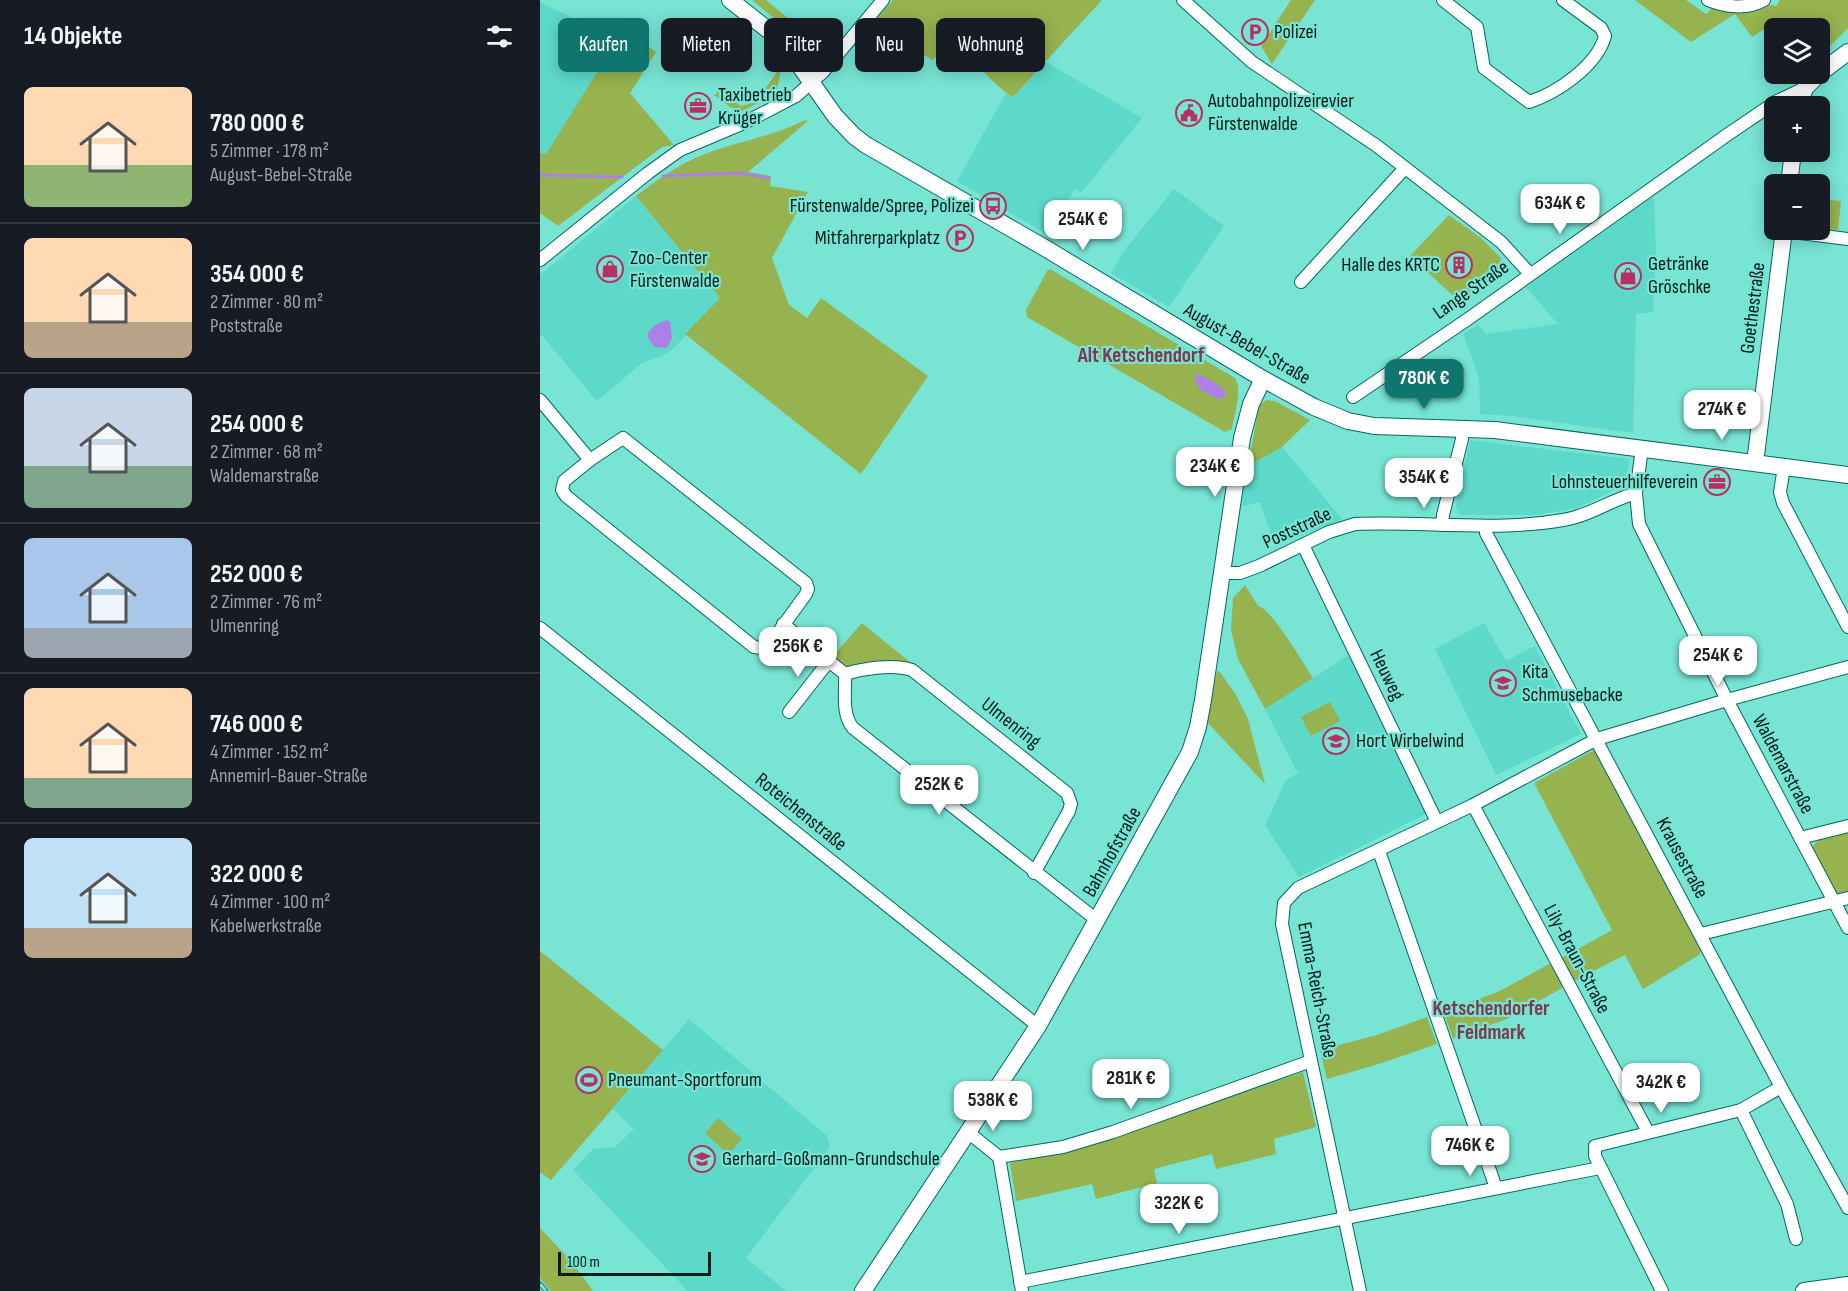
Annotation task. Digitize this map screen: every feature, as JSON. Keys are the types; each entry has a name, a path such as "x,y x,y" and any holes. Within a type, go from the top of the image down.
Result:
{"street":[{"name":"August-Bebel-Straße","path":"730,0 772,33 790,52 835,116 866,145 1314,407 1348,421 1374,426 1495,430 1848,476"},
{"path":"540,260 680,150 744,123 796,96 812,84 883,0"},
{"path":"1183,0 1252,62 1405,168 1501,242 1530,274"},
{"path":"1443,0 1477,27 1484,68 1529,102 1548,96 1578,74 1602,45 1605,36 1601,28 1563,0"},
{"path":"1708,0 1720,5 1734,6 1753,5 1764,0"},
{"name":"Lange Straße","path":"1830,65 1848,52"},
{"name":"Lange Straße","path":"1353,397 1727,135 1777,101 1809,84"},
{"path":"1802,96 1805,88"},
{"path":"1301,282 1405,168"},
{"path":"1830,236 1848,239"},
{"name":"Goethestraße","path":"1755,463 1783,240"},
{"name":"Bahnhofstraße","path":"862,1291 1038,1026 1190,752 1198,728 1203,700 1242,438 1251,404 1263,379"},
{"path":"540,400 590,460"},
{"path":"1442,525 1462,439 1462,428"},
{"path":"623,438 806,583 808,589 806,594 769,645 761,648 754,647 566,496 562,490 564,481 590,460 623,438"},
{"name":"Waldemarstraße","path":"1642,448 1636,493 1639,524 1727,700 1848,928"},
{"path":"1784,467 1780,492 1783,503 1848,627"},
{"name":"Poststraße","path":"1221,573 1240,573 1259,567 1329,532 1355,524 1518,525 1580,517 1636,493"},
{"name":"Krausestraße","path":"1486,526 1486,533 1781,1087 1848,1208"},
{"name":"Heuweg","path":"1303,545 1437,822"},
{"path":"783,624 845,674 846,715 853,728 1034,873 1098,921"},
{"name":"Roteichenstraße","path":"540,628 1038,1026"},
{"path":"789,712 829,661"},
{"name":"Ulmenring","path":"845,674 856,670 902,667 912,670 1067,793 1071,804 1069,811 1034,873"},
{"name":"Emma-Reich-Straße","path":"1360,1291 1282,924 1284,903 1298,888 1473,805 1597,739 1848,667"},
{"name":"Lily-Braun-Straße","path":"1473,805 1648,1132"},
{"path":"1800,838 1848,826"},
{"path":"1379,851 1496,1188"},
{"path":"1701,934 1848,898"},
{"path":"999,1157 1063,1147 1113,1132 1311,1061"},
{"path":"1662,1291 1600,1168 1595,1156 1595,1146 1741,1110 1781,1087"},
{"path":"1741,1110 1787,1204 1796,1239"},
{"path":"969,1132 999,1157 1021,1286 1345,1217 1600,1168"},
{"path":"1804,1291 1848,1285"}],"shaded area":[{"path":"752,0 766,0 788,18 774,18"},
{"path":"893,0 1102,0 1045,62 1045,18 936,18 936,57 933,60 924,55 924,18 878,18"},
{"path":"1291,0 1315,0 1272,64 1261,46"},
{"path":"1635,0 1686,0 1706,14 1713,8 1740,11 1767,4 1776,6 1780,0 1848,0 1848,28 1830,46 1830,18 1764,18 1764,29 1752,37 1735,14 1691,42"},
{"path":"540,2 573,18 558,18 558,72 598,72 546,155 540,153"},
{"path":"649,47 656,52 649,63"},
{"path":"1045,63 1142,118 1081,193 1075,189 1048,235 957,181 1006,93 1013,97 1037,72 1045,72"},
{"path":"597,72 643,72 630,93 674,145 662,147 558,226 540,213 540,153 546,154"},
{"path":"777,72 781,72 777,89 760,102 742,111 730,107 714,95 719,91 741,106 756,102"},
{"path":"983,72 1036,72 1013,97"},
{"path":"805,120 808,121 748,172 771,176 770,186 808,192 772,258 789,305 807,318 821,298 928,376 861,474 685,334 720,298 636,196 687,162"},
{"path":"1174,189 1224,226 1169,307 1111,273 1124,251"},
{"path":"636,196 720,298 674,348 660,357 642,363 597,401 540,333 540,275"},
{"path":"1652,197 1656,251 1653,312 1636,314 1633,433 1511,416 1480,414 1479,378 1463,333 1478,325 1486,334 1558,324 1526,287"},
{"path":"1830,200 1841,201 1838,230 1830,229"},
{"path":"1449,215 1481,238 1501,258 1500,262 1460,302 1410,256"},
{"path":"1050,269 1235,378 1238,396 1232,429 1225,432 1027,317 1026,310"},
{"path":"667,320 670,322 672,338 667,348 654,347 647,336 648,333 655,326"},
{"path":"1198,374 1210,379 1220,387 1226,393 1224,398 1218,399 1199,389 1194,376"},
{"path":"1266,400 1275,401 1310,420 1282,447 1248,466 1259,406"},
{"path":"1470,440 1629,459 1627,479 1621,487 1577,508 1537,515 1460,515 1456,507"},
{"path":"1282,447 1342,519 1275,546 1260,502 1240,507 1248,466"},
{"path":"1245,585 1258,606 1264,609 1279,626 1313,678 1265,709 1238,659 1231,630 1233,598"},
{"path":"862,623 911,663 845,666 832,657"},
{"name":"Kita Schmusebacke","path":"1484,623 1506,661 1535,646 1581,734 1496,775 1435,649"},
{"name":"Hort Wirbelwind","path":"1349,655 1426,814 1299,877 1265,825 1286,780 1298,773 1265,709"},
{"path":"1217,671 1236,695 1248,719 1265,784 1207,722"},
{"path":"1330,702 1340,721 1311,736 1301,717"},
{"path":"1594,750 1701,951 1699,955 1643,989 1625,955 1572,982 1560,959 1612,930 1534,783"},
{"path":"1848,832 1848,892 1836,895 1812,850 1817,841 1821,839"},
{"name":"Pneumant-Sportforum","path":"540,951 663,1050 551,1180 540,1172"},
{"path":"1549,964 1554,965 1564,982 1562,988 1507,1019 1453,1038 1443,1011 1498,992"},
{"path":"1427,1017 1437,1044 1327,1079 1320,1050 1377,1035"},
{"name":"Gerhard-Goßmann-Grundschule","path":"689,1019 827,1136 830,1147 746,1258 786,1291 688,1291 573,1170 593,1149 615,1147 634,1129 613,1109"},
{"path":"1303,1072 1316,1127 1274,1139 1276,1154 1216,1169 1212,1154 1154,1169 1157,1183 1096,1199 1092,1184 1016,1201 1010,1163 1109,1139"},
{"path":"718,1118 742,1139 728,1154 705,1133"},
{"path":"540,1228 573,1263 593,1291 551,1291 540,1278"}],"waterway":[{"path":"663,176 739,173 769,178"},
{"path":"540,175 622,177"}],"railway":[{"path":"540,1284 546,1291"}],"place":[{"name":"Polizei","path":"1255,32"},
{"name":"Taxibetrieb Krüger","path":"698,106"},
{"name":"Autobahnpolizeirevier Fürstenwalde","path":"1189,113"},
{"name":"Fürstenwalde/Spree, Polizei","path":"993,206"},
{"name":"Mitfahrerparkplatz","path":"960,238"},
{"name":"Halle des KRTC","path":"1459,265"},
{"name":"Zoo-Center Fürstenwalde","path":"610,269"},
{"name":"Getränke Gröschke","path":"1628,276"},
{"name":"Lohnsteuerhilfeverein","path":"1717,482"},
{"name":"Kita Schmusebacke","path":"1503,683"},
{"name":"Hort Wirbelwind","path":"1336,741"},
{"name":"Pneumant-Sportforum","path":"589,1080"},
{"name":"Gerhard-Goßmann-Grundschule","path":"702,1159"}],"district":[{"name":"Alt Ketschendorf","path":"1141,355"},
{"name":"Ketschendorfer Feldmark","path":"1491,1020"}]}
